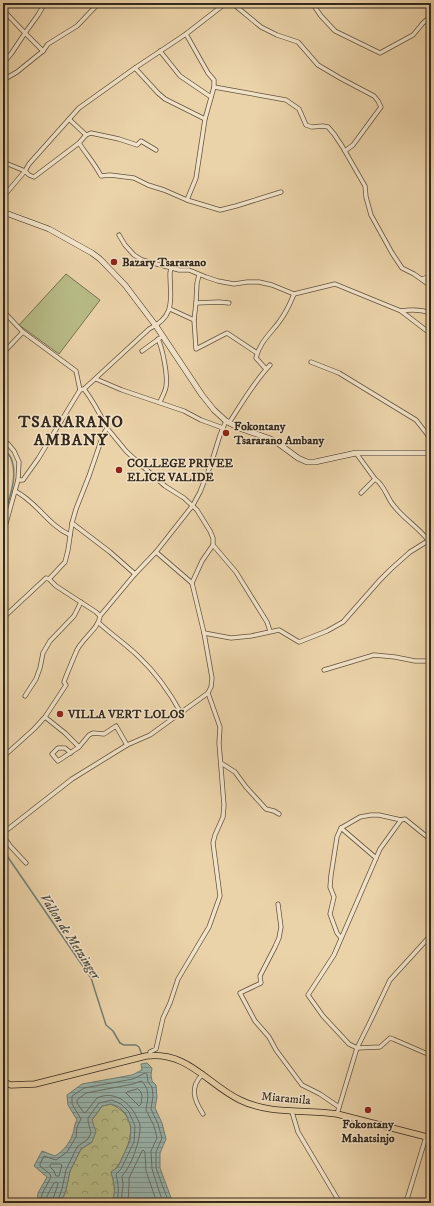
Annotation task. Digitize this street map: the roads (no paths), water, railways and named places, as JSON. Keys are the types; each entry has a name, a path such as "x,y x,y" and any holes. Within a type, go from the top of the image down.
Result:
{"main road":[{"path":"3,1082 11,1085 35,1084 150,1056"},
{"name":"Miaramila","path":"150,1056 161,1056 178,1060 194,1068 224,1090 251,1105 292,1112 321,1111 428,1138"}],"street":[{"path":"3,63 11,54 45,3"},
{"path":"3,80 17,72 43,51 48,44 77,26 99,3"},
{"path":"216,3 219,8"},
{"path":"3,197 29,164 79,108 186,34 226,3"},
{"path":"232,3 261,27 277,35 298,42 318,64 340,78 374,96 378,101 381,107 353,145 345,150"},
{"path":"312,3 321,16 335,31 380,53 413,35 431,16"},
{"path":"3,10 43,51"},
{"path":"186,34 208,73 214,80 214,87 205,118 196,178 187,200"},
{"path":"160,51 180,76 210,97"},
{"path":"135,68 165,99 205,118"},
{"path":"214,87 286,100 299,109 306,125 312,127 328,127 345,150 365,186 366,197 371,215 392,254 402,268 422,279 431,286"},
{"path":"69,119 86,135"},
{"path":"3,162 25,171 34,177 79,143 86,135 91,133 119,139 137,145 141,141 156,150"},
{"path":"79,143 94,163 101,176 110,174 134,178 187,200 220,210 281,192"},
{"path":"3,212 49,229 92,253 116,275 156,326 160,338 166,378 166,386 160,402"},
{"path":"118,235 134,255 142,260 178,270 189,270 218,281 234,284 259,282 272,285 294,294 335,284 401,311 431,334"},
{"path":"18,480 24,480 82,390 96,379 149,329 161,322 170,309 171,268"},
{"path":"199,274 194,320 196,349 227,333 257,353"},
{"path":"422,279 431,276"},
{"path":"266,369 257,360 257,353 286,313 294,294"},
{"path":"196,303 229,303"},
{"path":"170,309 194,320"},
{"path":"401,311 412,309 431,312"},
{"path":"3,311 5,317 23,332 76,371 82,390 99,411 107,428 126,450 166,486 193,505 210,531 214,545 236,572 267,622 270,631"},
{"path":"3,353 23,332"},
{"path":"142,351 160,338"},
{"path":"160,338 202,395 214,410 227,422 275,441 298,458 307,462 314,462 356,453 431,453"},
{"path":"311,362 339,373 416,420 427,434 431,442"},
{"path":"3,757 45,717 66,685 64,682 65,679 78,649 99,623 100,616 135,574 156,552 193,505 200,492 223,428 270,365"},
{"path":"96,379 122,390 184,411 201,420 223,428"},
{"path":"3,618 46,578 49,579 65,562 76,509 89,476 102,435 107,428"},
{"path":"3,440 14,451 19,462 18,480 3,534"},
{"path":"204,633 231,638 251,636 279,630 299,642 326,631 343,622 391,569 410,552 430,540 392,504 379,482 375,479 356,453"},
{"path":"361,493 368,488 375,479"},
{"path":"15,491 33,504 52,523 64,532 70,534"},
{"path":"72,523 110,552 135,574"},
{"path":"192,583 202,561 214,545"},
{"path":"3,833 72,779 127,745 150,734 208,693 211,687 212,678 204,633 192,583 156,552"},
{"path":"49,579 56,586 100,616"},
{"path":"25,696 36,679 43,653 50,641 74,616 81,602"},
{"path":"99,623 138,655 174,699 181,713"},
{"path":"324,670 374,655 395,656 415,661 431,661"},
{"path":"150,1056 150,1052 156,1050 163,1018 178,979 209,927 220,896 213,843 215,834 223,817 224,805 220,763 220,727 208,693"},
{"path":"45,717 65,733 79,747"},
{"path":"71,752 65,748 58,748 52,754 58,762 79,747 93,732 104,734 116,726 127,745"},
{"path":"220,763 224,764 235,772 246,787 266,809 279,814"},
{"path":"341,938 337,934 330,914 334,897 330,887 331,875 337,837 341,828 360,817 379,815 401,820 405,819 431,840"},
{"path":"401,820 380,849 334,955 308,995 323,1016 348,1044 357,1048 380,1047 390,1038 430,1055 431,1054"},
{"path":"341,828 376,858"},
{"path":"3,836 10,847 26,863"},
{"path":"278,904 281,926 279,938 276,947 260,976 261,983 240,993 255,1021 269,1037 276,1050 302,1085 320,1094 339,1107"},
{"path":"337,1114 357,1048 390,980 431,935"},
{"path":"203,1074 197,1082 194,1091 194,1096 203,1114"},
{"path":"292,1112 298,1132 340,1203"},
{"path":"405,1203 428,1138"}],"water":[{"path":"147,1063 152,1068 152,1081 156,1085 157,1097 155,1108 162,1123 166,1139 160,1153 160,1168 173,1203 111,1203 114,1195 114,1184 111,1172 118,1167 130,1141 131,1127 126,1114 119,1107 111,1104 102,1106 92,1120 96,1132 92,1142 81,1149 70,1171 66,1190 61,1203 37,1203 38,1193 47,1177 34,1166 42,1151 55,1156 63,1150 71,1139 77,1120 68,1105 67,1095 82,1084 132,1075 142,1070 141,1064"}],"waterway":[{"name":"Vallon de Metzinger","path":"3,448 11,458 14,473 12,489 3,520"},
{"name":"Vallon de Metzinger","path":"3,850 91,978 106,1025 113,1031 120,1043 124,1045 136,1045 139,1047 142,1055"}],"place":[{"name":"Bazary Tsararano","path":"114,262"},
{"name":"Fokontany Tsararano Ambany","path":"226,433"},
{"name":"COLLEGE PRIVEE ELICE VALIDE","path":"119,470"},
{"name":"VILLA VERT LOLOS","path":"60,714"},
{"name":"Fokontany Mahatsinjo","path":"368,1110"}],"district":[{"name":"TSARARANO AMBANY","path":"71,430"}]}
